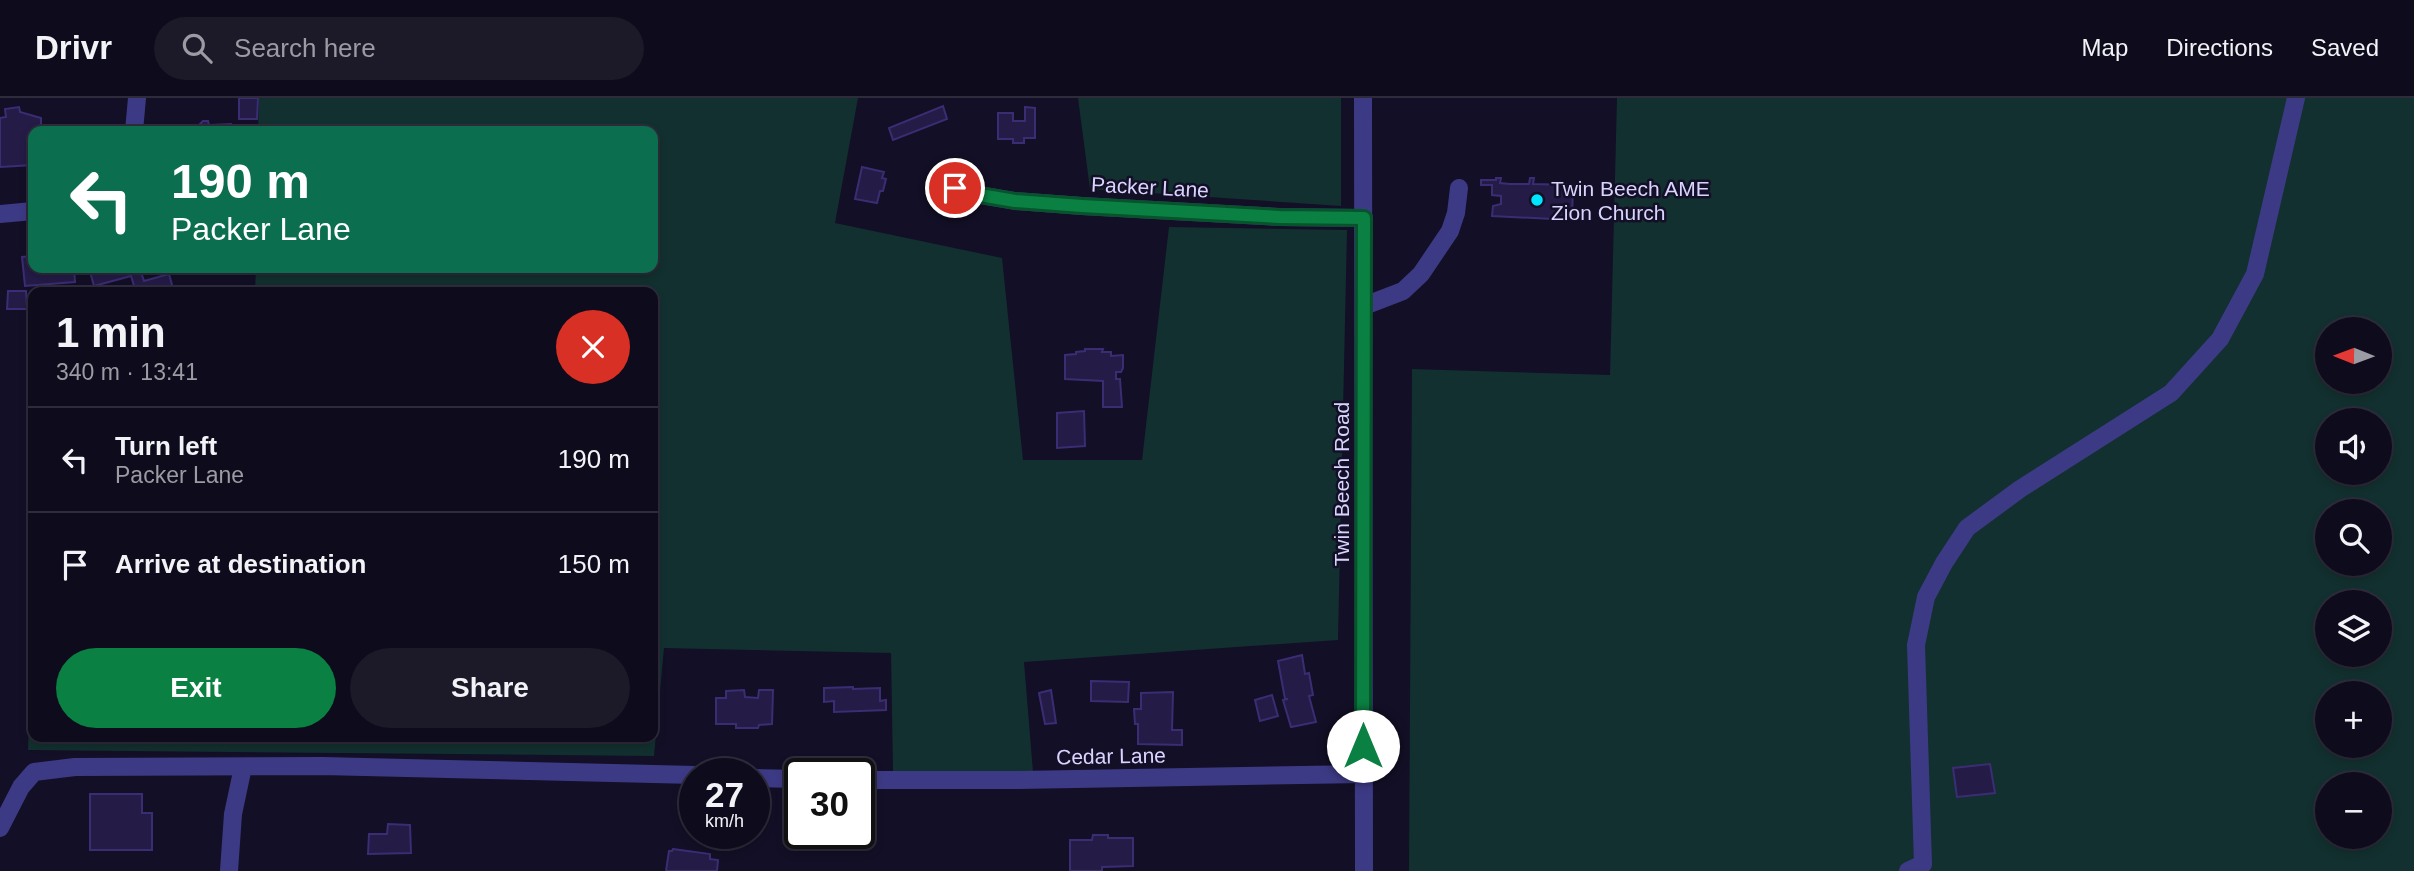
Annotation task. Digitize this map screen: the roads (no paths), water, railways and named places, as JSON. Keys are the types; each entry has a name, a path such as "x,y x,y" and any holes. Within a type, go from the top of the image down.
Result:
{"street":[{"path":"134,126 137,98"},
{"name":"Twin Beech Road","path":"1363,98 1364,871"},
{"path":"1908,871 1923,864 1916,645 1926,597 1967,528 2020,489 2171,393 2220,339 2255,274 2296,98"},
{"name":"Packer Lane","path":"936,182 974,194 1015,201 1279,217 1364,218"},
{"path":"1364,306 1403,291 1421,274 1450,231 1456,213 1459,188"},
{"path":"0,214 28,211"},
{"path":"0,828 20,787 34,772 75,766 323,766 679,775"},
{"path":"229,871 233,814 243,767"},
{"name":"Cedar Lane","path":"875,780 1363,774"}],"place":[{"name":"Twin Beech AME Zion Church","path":"1537,200"}]}
